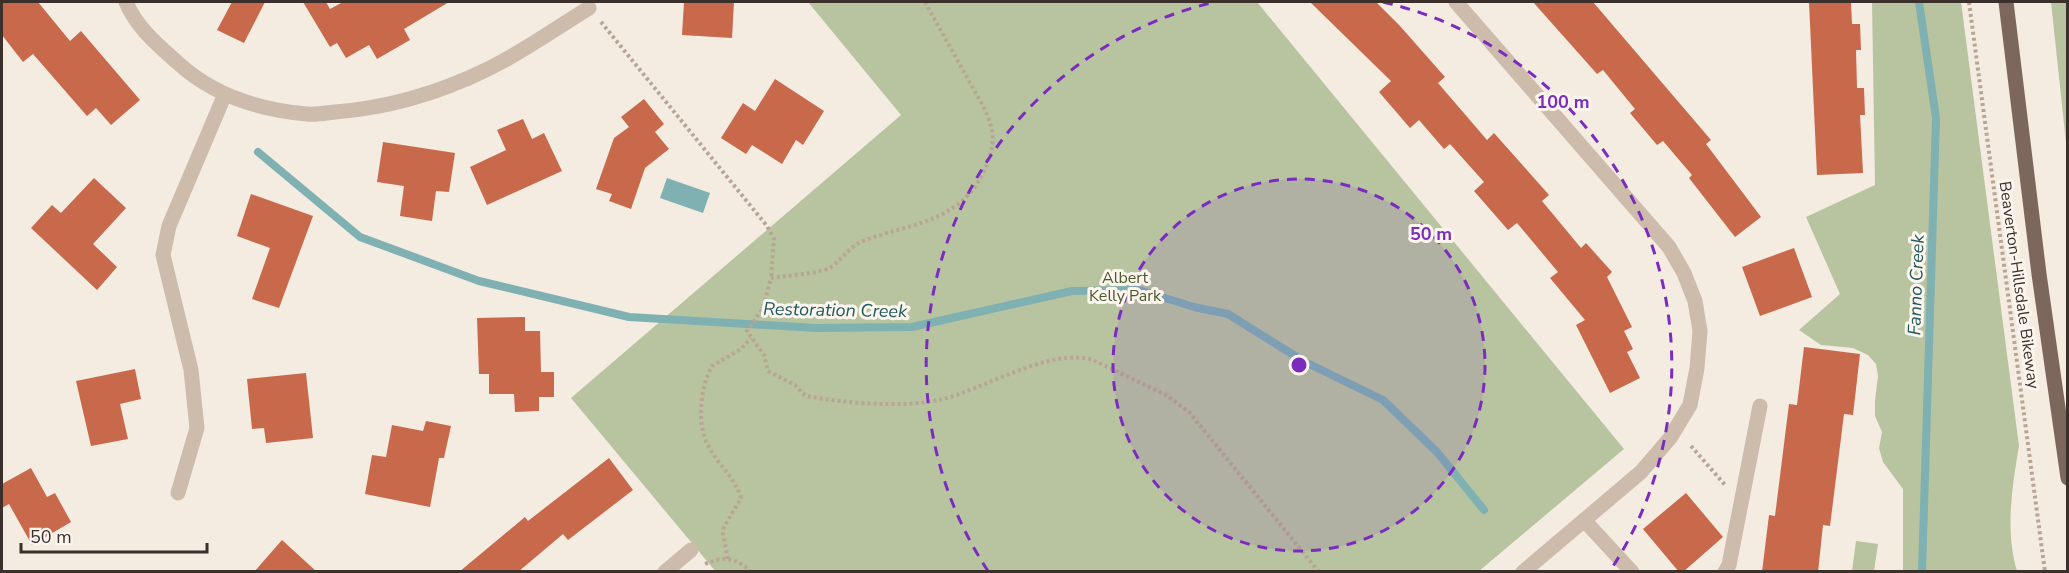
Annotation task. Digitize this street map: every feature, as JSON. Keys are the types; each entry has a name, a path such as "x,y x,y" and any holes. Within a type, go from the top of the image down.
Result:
{"main road":[{"path":"2006,2 2067,478"}],"street":[{"path":"126,2 148,36 189,74 225,94 254,106 309,115 366,110 429,92 486,70 513,56 589,8"},
{"path":"1456,2 1668,247 1684,273 1695,301 1701,331 1690,405 1670,438 1641,472 1524,572"},
{"path":"178,493 197,428 191,370 163,255 169,226 225,94"},
{"path":"1725,572 1729,565 1760,406"},
{"path":"1584,520 1632,572"},
{"path":"665,572 690,550"}],"path":[{"path":"771,278 825,271 857,243 928,221 962,202 982,176 992,153 994,137 992,125 925,2"},
{"name":"Beaverton-Hillsdale Bikeway","path":"1969,2 2045,572"},
{"path":"589,8 767,226 774,238 771,278 762,310 747,331 764,355 768,371 795,385 802,393 826,399 878,403 936,401 1041,364 1075,357 1093,360 1166,395 1189,412 1319,572"},
{"path":"751,338 741,349 712,366 700,407 706,442 734,480 741,498 724,527 723,534 728,559 735,560 751,572"},
{"path":"1691,446 1718,478"}],"green space":[{"name":"Albert Kelly Park","path":"808,2 1257,2 1624,449 1479,571 716,572 571,398 901,115"},
{"path":"1872,2 1961,2 2019,446 2012,493 2011,525 2013,556 2017,571 1903,571 1903,489 1883,462 1879,448 1882,432 1875,416 1878,376 1876,364 1868,355 1853,348 1821,345 1799,330 1840,294 1806,217 1875,185"},
{"path":"2051,2 2067,2 2067,152"},
{"path":"1856,541 1878,544 1874,571 1852,571"}],"water":[{"path":"667,178 710,193 703,213 660,198"}],"building":[{"path":"2,2 38,2 70,41 81,31 140,100 111,125 96,108 87,116 33,54 23,62 2,35"},
{"path":"232,2 265,2 244,43 217,30"},
{"path":"303,2 326,2 330,9 343,2 449,2 404,29 410,40 377,59 369,45 346,58 337,43 330,47"},
{"path":"684,2 734,2 732,38 682,35"},
{"path":"1310,2 1376,2 1445,77 1438,83 1487,140 1494,133 1549,195 1542,201 1581,248 1586,243 1612,272 1607,277 1632,327 1624,331 1633,349 1627,352 1640,378 1610,393 1576,325 1585,320 1550,278 1558,272 1517,223 1508,230 1474,191 1484,182 1450,144 1444,149 1419,120 1410,128 1379,92 1391,81"},
{"path":"1533,2 1593,2 1711,140 1706,144 1761,217 1735,237 1689,178 1692,175 1663,141 1657,145 1630,113 1635,109 1603,70 1597,74"},
{"path":"1809,2 1851,2 1852,24 1860,24 1861,50 1856,50 1857,88 1864,88 1865,115 1860,115 1863,173 1817,175"},
{"path":"775,79 824,111 803,145 796,140 782,164 752,145 746,154 721,138 743,103 755,111"},
{"path":"644,99 664,124 655,132 669,149 645,168 631,209 609,201 612,194 596,189 614,138 629,127 621,117"},
{"path":"523,119 532,139 544,133 562,171 487,205 470,167 506,150 497,130"},
{"path":"383,142 455,153 449,192 436,191 432,221 400,216 404,186 377,182"},
{"path":"94,178 126,208 93,244 117,267 97,290 31,228 52,205 61,213"},
{"path":"251,194 313,216 279,308 252,299 270,248 237,236"},
{"path":"1794,248 1812,297 1760,316 1742,267"},
{"path":"525,317 525,331 540,331 541,372 554,372 554,397 539,397 539,411 515,412 514,394 489,394 489,374 479,374 477,318"},
{"path":"1804,347 1860,354 1853,415 1844,414 1830,526 1823,525 1818,572 1762,572 1769,515 1775,516 1789,404 1797,405"},
{"path":"135,369 141,399 120,404 128,439 91,446 76,381"},
{"path":"306,373 313,438 266,443 264,428 252,429 247,379"},
{"path":"426,421 451,426 444,458 439,458 430,507 365,494 372,455 386,457 392,425 423,431"},
{"path":"609,458 633,490 568,540 563,534 518,572 459,572 525,517 528,521"},
{"path":"31,468 47,497 55,493 71,522 32,545 9,504 2,508 2,484"},
{"path":"1686,493 1723,537 1683,572 1679,572 1643,529"},
{"path":"282,540 317,572 254,572"}],"waterway":[{"name":"Fanno Creek","path":"1919,2 1936,118 1922,572"},
{"name":"Restoration Creek","path":"258,152 360,237 479,281 629,317 816,328 912,327 1072,291 1139,290 1194,307 1228,314 1305,362 1383,400 1437,452 1484,510"}]}
